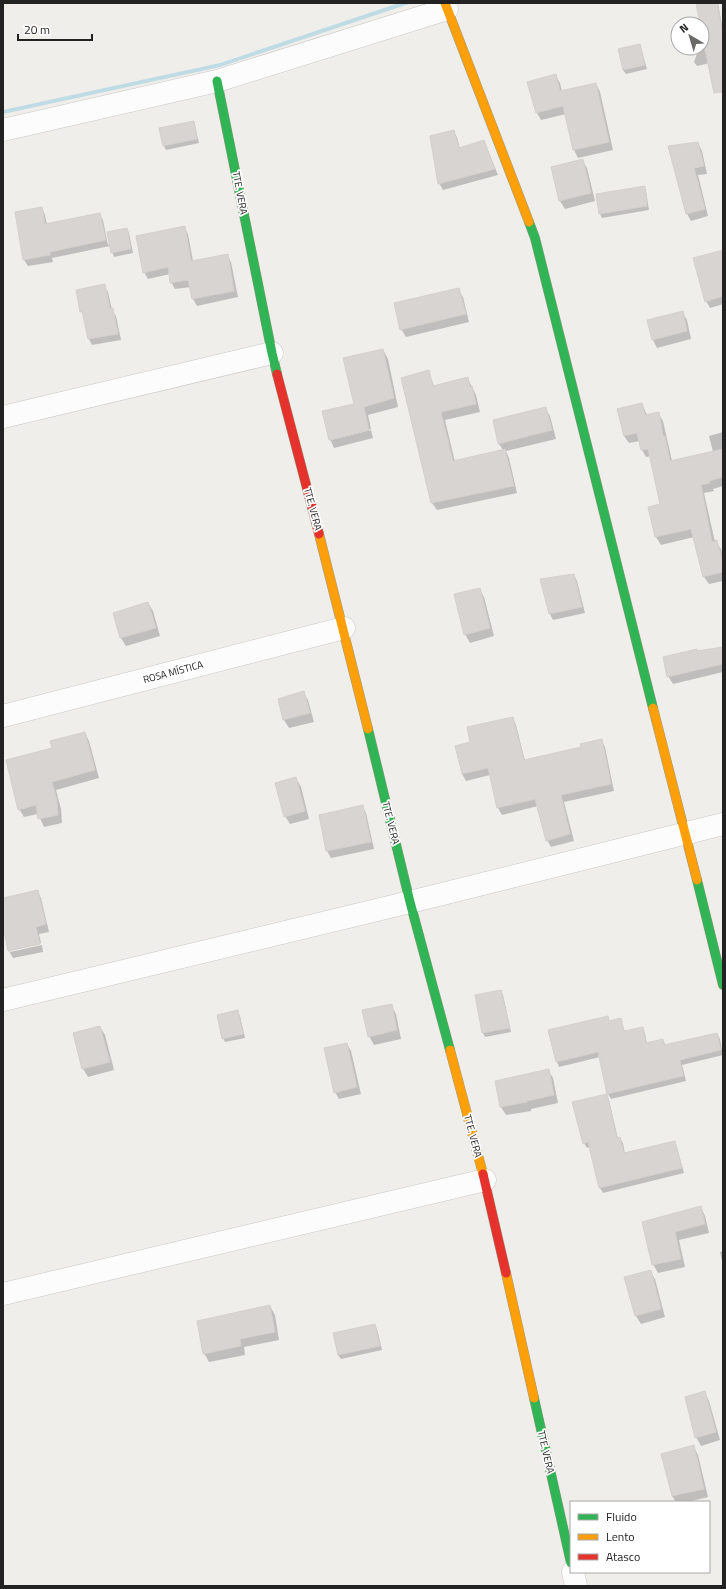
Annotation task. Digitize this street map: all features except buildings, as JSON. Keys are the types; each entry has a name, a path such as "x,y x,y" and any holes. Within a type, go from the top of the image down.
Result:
{"street":[{"path":"3,130 218,81 446,6 535,238 686,833 723,985"},
{"name":"TTE. VERA","path":"218,81 272,353 344,628 410,902 485,1180 570,1559"},
{"path":"3,417 272,353"},
{"name":"ROSA MÍSTICA","path":"3,716 344,628"},
{"path":"3,1000 410,902 723,824"},
{"path":"3,1294 485,1180"},
{"path":"573,1573 576,1586"}],"water":[{"path":"399,3 412,3 220,67 3,114 3,110 220,63"}],"traffic: fast":[{"path":"217,81 277,374"},
{"path":"529,222 535,238 653,708"},
{"path":"368,729 410,902 450,1050"},
{"path":"697,880 723,985"},
{"path":"534,1398 570,1559"}],"traffic: slow":[{"path":"445,3 529,222"},
{"path":"319,534 368,729"},
{"path":"653,708 697,880"},
{"path":"450,1050 483,1174"},
{"path":"506,1273 534,1398"}],"traffic: jam":[{"path":"277,374 319,534"},
{"path":"483,1174 506,1273"}]}
